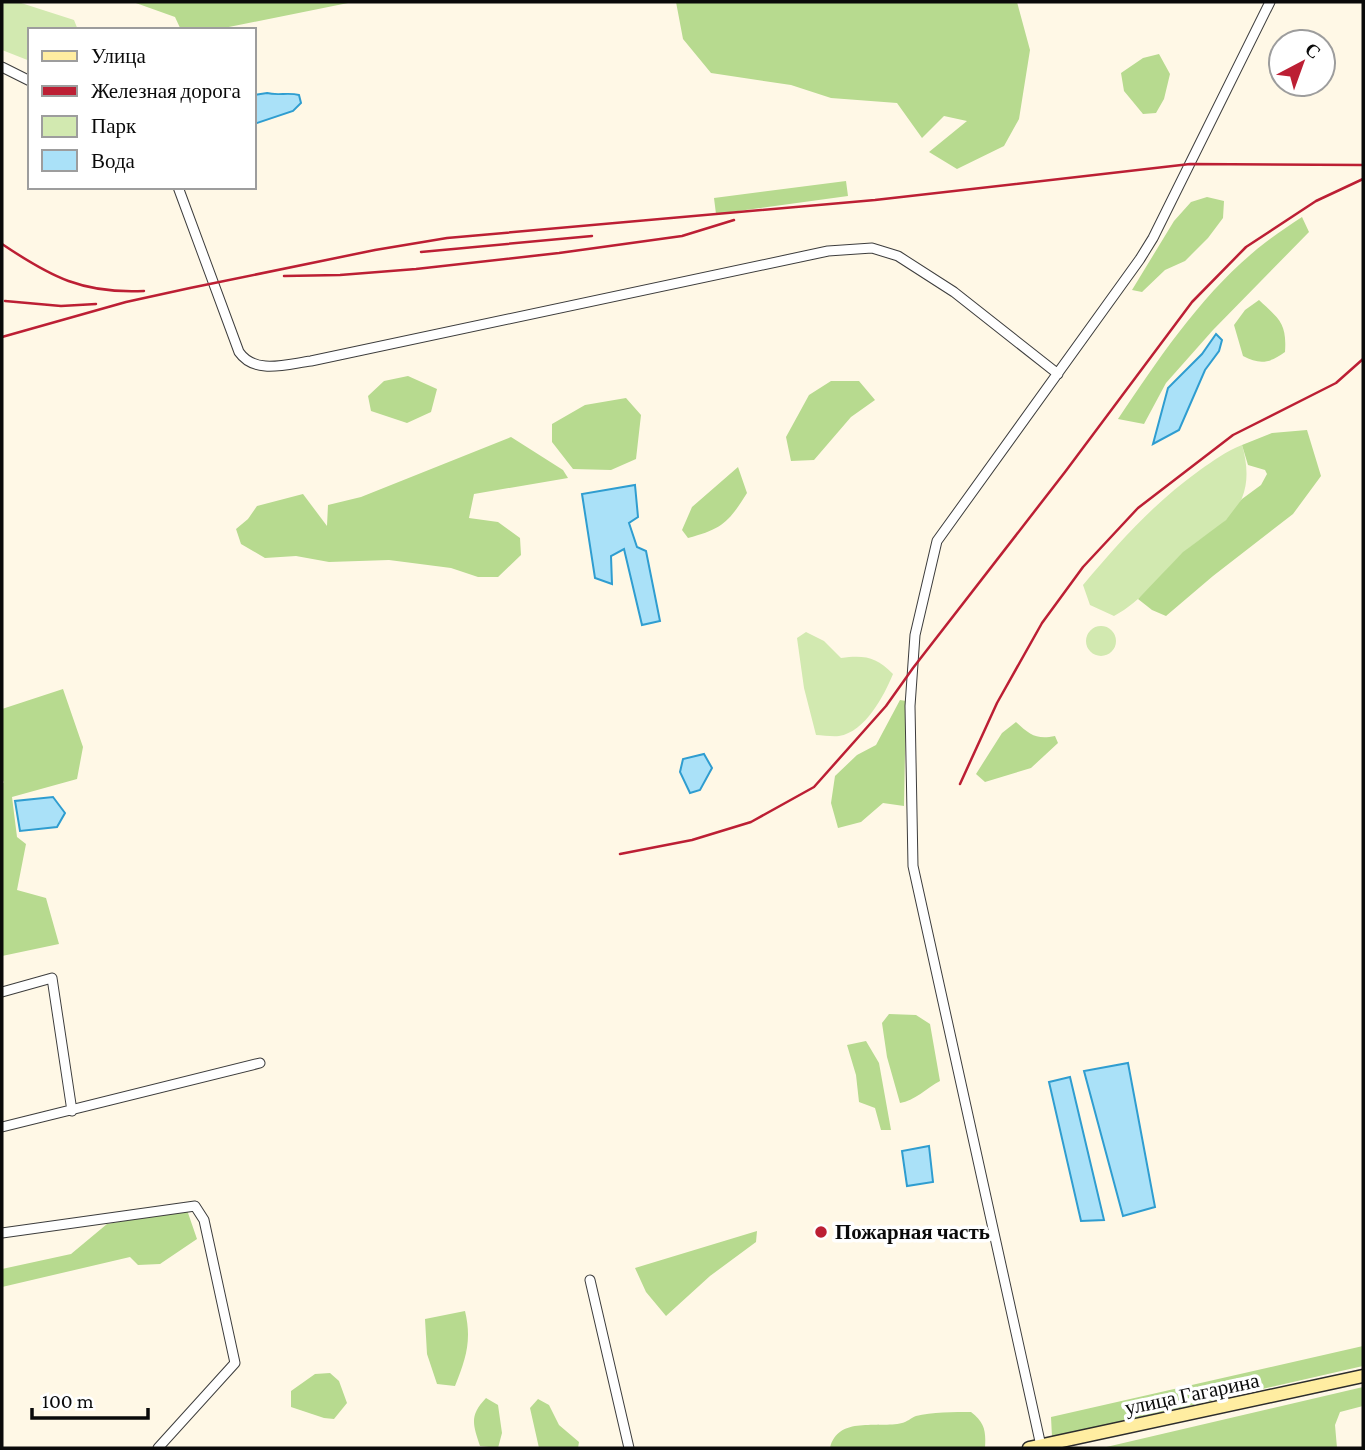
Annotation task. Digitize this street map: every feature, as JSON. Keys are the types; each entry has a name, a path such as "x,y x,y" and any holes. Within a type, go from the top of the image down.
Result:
{"main road":[{"name":"улица Гагарина","path":"1035,1447 1363,1376"}],"street":[{"path":"1035,1447 913,866 910,706 915,635 937,541 1128,278 1153,238 1270,2"},
{"path":"2,68 28,80"},
{"path":"179,189 239,352 245,360 254,365 266,367 311,361 828,251 860,247 886,251 931,276 1058,374"},
{"path":"2,992 52,978 72,1111"},
{"path":"2,1127 260,1063"},
{"path":"2,1233 195,1206 204,1220 235,1363 158,1448"},
{"path":"590,1280 629,1448"}],"green space":[{"path":"2,2 18,2 74,20 77,28 28,28 28,60 2,50"},
{"path":"133,2 353,2 224,28 180,28 175,17"},
{"path":"676,2 1017,2 1030,50 1019,119 1004,146 957,169 929,152 967,121 944,116 922,138 897,103 831,98 791,85 711,73 683,39"},
{"path":"1159,54 1170,74 1164,99 1156,113 1143,114 1124,91 1121,73 1143,58"},
{"path":"846,181 848,196 716,214 714,198"},
{"path":"1207,197 1224,201 1223,218 1208,238 1185,261 1165,270 1142,292 1132,290 1174,221 1191,202"},
{"path":"1302,217 1309,232 1213,330 1166,383 1144,424 1118,419 1185,324 1223,280 1266,242"},
{"path":"1259,300 1277,317 1285,334 1285,352 1265,362 1243,356 1234,325 1245,310"},
{"path":"408,376 437,389 431,412 407,423 371,411 368,396 384,381"},
{"path":"831,381 859,381 875,400 851,417 814,460 791,461 786,437 809,395"},
{"path":"626,398 641,415 636,459 611,470 573,469 552,442 552,424 585,405"},
{"path":"1307,430 1321,476 1293,514 1166,616 1152,610 1138,599 1183,552 1226,520 1242,499 1261,485 1267,474 1265,470 1248,465 1242,445 1272,433"},
{"path":"511,437 563,470 568,478 474,494 469,518 498,522 520,538 521,555 498,577 478,577 451,568 389,560 329,562 296,556 265,558 241,544 236,529 248,519 257,506 303,494 327,526 328,505 361,497"},
{"path":"1242,445 1246,485 1242,498 1231,515 1182,554 1124,610 1114,616 1090,605 1083,585 1124,538 1183,483 1220,456"},
{"path":"738,467 747,493 741,503 724,523 688,538 682,530 692,507"},
{"path":"1101,626 1112,630 1116,641 1112,652 1101,656 1090,652 1086,641 1090,630"},
{"path":"806,632 824,641 841,658 870,658 893,674 872,712 857,728 848,733 836,736 816,735 804,688 797,638"},
{"path":"63,689 83,747 77,779 12,797 17,837 26,844 17,890 46,898 59,944 2,956 2,709"},
{"path":"900,700 906,701 904,806 883,803 861,822 838,828 831,803 835,776 857,755 876,745"},
{"path":"1016,722 1034,735 1055,736 1058,743 1031,768 985,782 976,774 1002,733"},
{"path":"889,1014 916,1015 930,1024 940,1081 900,1103 887,1057 882,1023"},
{"path":"866,1041 879,1063 891,1130 881,1130 875,1108 859,1102 856,1075 847,1045"},
{"path":"187,1210 197,1239 160,1264 138,1265 130,1257 2,1287 2,1269 71,1254 107,1224"},
{"path":"757,1231 756,1242 710,1276 666,1316 646,1292 635,1268"},
{"path":"465,1311 468,1340 459,1376 455,1386 437,1384 427,1354 425,1319"},
{"path":"1363,1346 1363,1366 1052,1437 1051,1417"},
{"path":"330,1373 339,1381 347,1403 334,1419 291,1407 291,1391 315,1374"},
{"path":"1363,1387 1363,1406 1340,1412 1335,1425 1337,1448 1102,1448"},
{"path":"486,1398 498,1405 502,1433 498,1448 480,1446 476,1432 475,1415"},
{"path":"538,1399 549,1405 559,1425 579,1442 578,1448 539,1448 530,1408"},
{"path":"943,1412 971,1412 984,1428 985,1448 830,1448 834,1438 850,1427 902,1423 916,1416"}],"water":[{"path":"256,95 299,95 301,103 293,111 256,123"},
{"path":"1216,334 1222,340 1219,351 1205,370 1179,430 1153,444 1168,388 1202,354"},
{"path":"635,485 638,517 629,523 637,547 646,551 660,621 642,625 624,549 611,556 612,584 595,578 582,494"},
{"path":"704,754 712,768 700,790 690,793 680,772 683,759"},
{"path":"53,797 65,813 57,827 20,831 15,801"},
{"path":"1128,1063 1155,1207 1123,1216 1084,1071"},
{"path":"1070,1077 1104,1220 1081,1221 1049,1082"},
{"path":"929,1146 933,1182 907,1186 902,1151"}],"railway":[{"path":"2,337 126,302 375,250 447,238 875,200 1190,164 1363,165"},
{"path":"620,854 692,840 751,822 814,787 886,706 1192,302 1246,247 1316,201 1363,179"},
{"path":"284,276 416,269 559,253 682,236 734,220"},
{"path":"421,252 592,236"},
{"path":"2,244 36,266 68,281 103,290 144,291"},
{"path":"5,301 61,306 96,304"},
{"path":"960,784 997,703 1042,623 1083,567 1138,508 1233,435 1336,383 1363,359"}],"place":[{"name":"Пожарная часть","path":"821,1232"}]}
